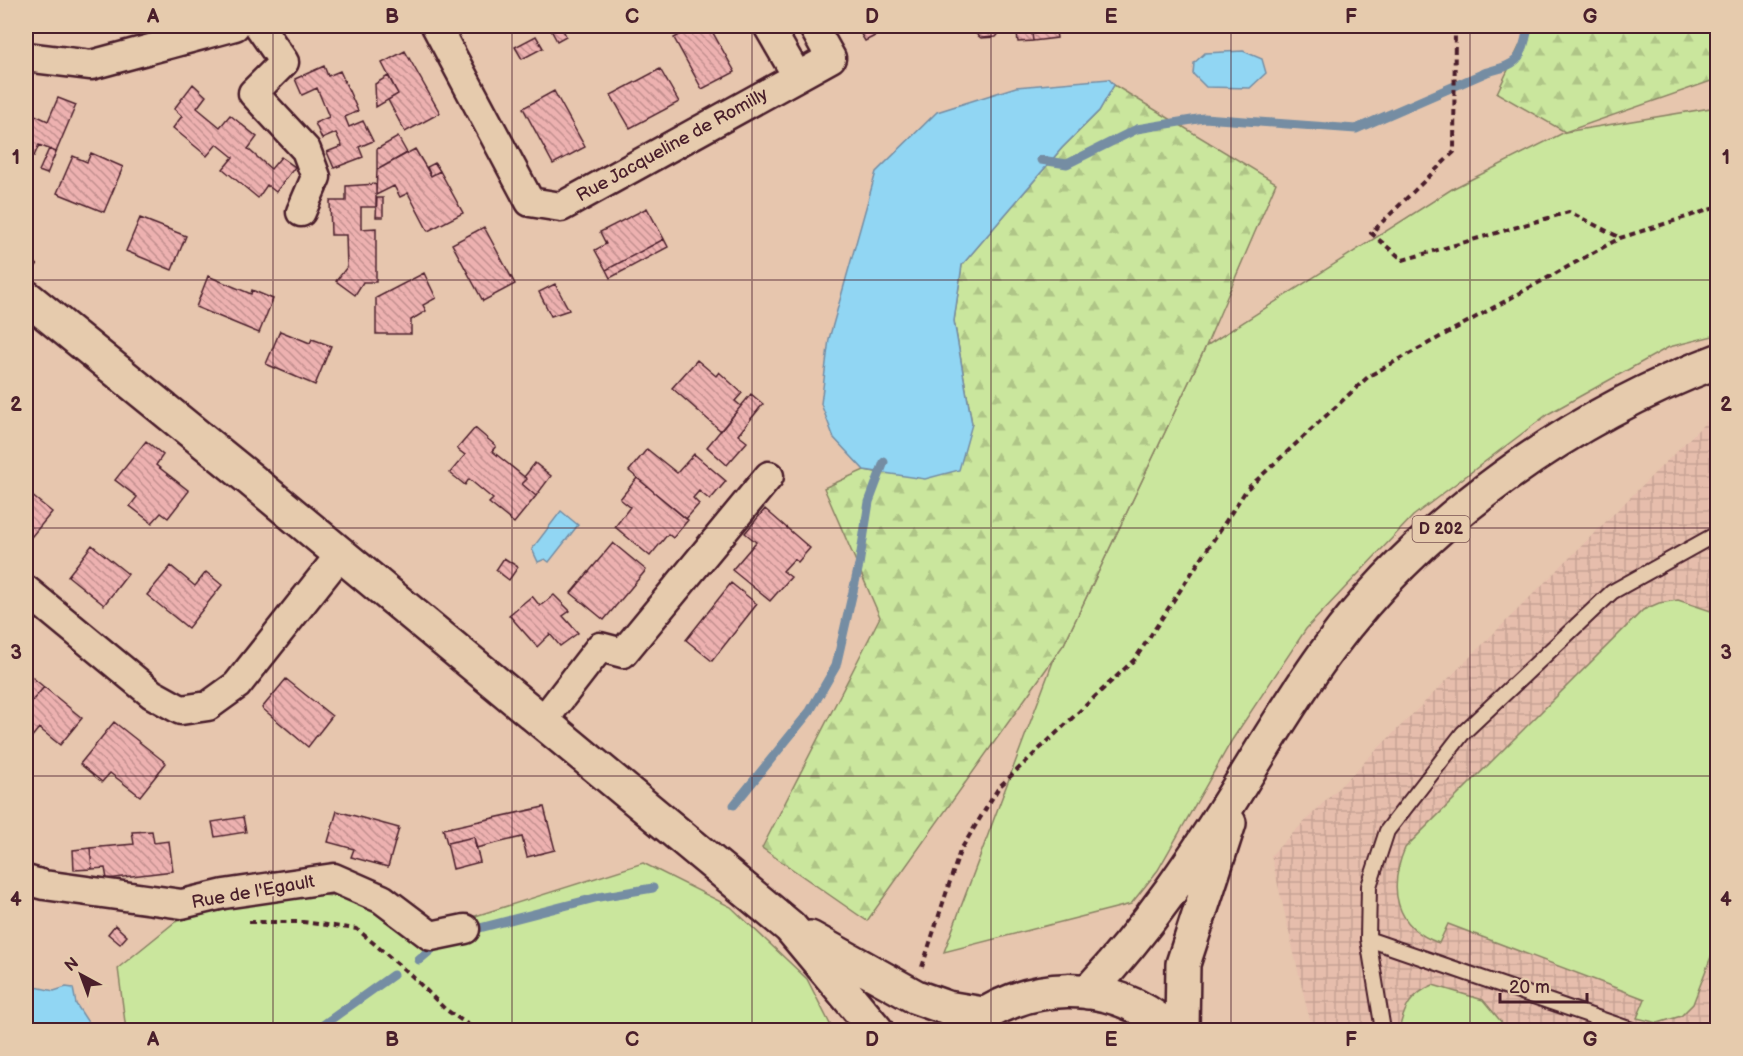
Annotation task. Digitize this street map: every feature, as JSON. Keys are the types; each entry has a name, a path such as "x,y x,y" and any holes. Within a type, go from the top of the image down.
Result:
{"main road":[{"path":"26,297 790,927 916,997 947,1008 973,1022 1024,996 1058,991 1088,992 1113,997 1137,1007 1172,1030"},
{"name":"D 202","path":"1088,992 1135,940 1179,881 1284,713 1330,646 1377,591 1425,543 1510,471 1564,435 1632,397 1718,361"},
{"name":"D 202","path":"1182,1030 1183,964 1241,784"},
{"path":"790,927 876,1030"}],"street":[{"path":"26,57 91,65 239,26 284,62 253,93 306,150 316,177 301,212"},
{"name":"Rue Jacqueline de Romilly","path":"436,26 530,202 561,207 831,58 813,26"},
{"path":"768,26 797,76"},
{"path":"542,722 600,647 623,653 769,476"},
{"path":"26,590 152,694 181,710 208,706 237,685 340,555"},
{"name":"Rue de l'Egault","path":"26,880 44,885 182,904 224,894 334,878 382,899 431,936 465,929"}],"lane":[{"path":"1383,1030 1368,939 1369,886 1387,831 1463,734 1612,592 1718,533"},
{"path":"1368,939 1632,1030"}],"path":[{"path":"1455,26 1454,152 1371,233 1403,260 1569,212 1620,238"},
{"path":"916,997 920,975 960,851 999,787 1135,659 1247,489 1369,376 1620,238 1718,207"},
{"path":"242,922 303,922 357,928 413,977 445,1009 476,1030"}],"shaded area":[{"path":"1717,411 1717,1030 1312,1030 1271,855"}],"green space":[{"path":"1529,26 1717,26 1717,79 1565,132 1497,93"},
{"path":"1114,85 1276,183 1206,346 1064,644 867,921 762,848 880,617 824,488 864,470 881,473 972,424 954,321 962,265 1062,148 1099,111"},
{"path":"1717,107 1717,335 1669,347 1548,414 1413,516 1306,629 1232,740 1158,870 1131,904 944,952 1057,651 1064,644 1206,346 1452,189 1565,132"},
{"path":"1678,600 1717,613 1717,941 1693,1004 1681,1016 1658,1023 1637,1018 1645,999 1448,924 1439,943 1424,936 1412,927 1404,916 1396,891 1397,877 1405,848 1643,610 1659,603"},
{"path":"643,863 731,907 807,979 833,1030 126,1030 118,968 175,922 227,905 298,893 356,898 447,925"},
{"path":"1433,985 1483,1000 1508,1030 1399,1030 1403,1015 1414,997"}],"water":[{"path":"1243,51 1262,59 1266,73 1250,88 1206,87 1193,74 1194,63 1205,53"},
{"path":"1109,79 1114,85 1099,111 1062,148 962,265 954,321 972,424 959,470 925,479 864,470 834,438 821,404 829,339 876,172 937,112 1016,87"},
{"path":"561,511 578,525 549,562 545,559 538,562 532,549"},
{"path":"26,985 54,991 66,987 73,988 76,1004 93,1030 26,1030"}],"building":[{"path":"561,26 566,36 557,41 550,28"},
{"path":"696,26 709,26 735,72 702,89 674,38"},
{"path":"856,26 881,26 883,32 865,41"},
{"path":"974,26 1000,26 1001,31 996,37 981,38 975,33"},
{"path":"1016,26 1031,26 1033,41 1018,42"},
{"path":"1031,26 1055,26 1057,38 1033,41"},
{"path":"536,36 543,48 522,59 515,47"},
{"path":"405,51 440,113 405,132 388,100 398,94 382,63"},
{"path":"324,66 328,76 340,71 358,111 345,117 349,127 363,121 373,141 359,147 363,157 334,168 327,152 342,146 336,133 322,139 315,123 329,117 317,88 302,95 295,79"},
{"path":"660,69 679,102 630,128 611,95"},
{"path":"388,76 398,94 376,107 375,84"},
{"path":"193,84 206,96 197,108 220,127 230,115 257,137 248,149 271,169 281,157 295,167 276,192 267,185 258,198 223,169 233,157 217,144 207,156 173,128 182,116 174,109"},
{"path":"554,91 585,147 553,164 523,108"},
{"path":"58,98 76,105 56,152 39,145 34,156 26,153 26,111 48,121"},
{"path":"398,137 407,153 377,170 377,149"},
{"path":"49,149 56,152 47,174 39,171"},
{"path":"415,149 431,176 440,171 463,213 428,231 408,193 400,197 394,186 376,195 377,170"},
{"path":"91,153 123,167 104,212 57,193 73,156 87,162"},
{"path":"435,163 440,171 431,176 427,167"},
{"path":"376,184 376,207 361,207 361,229 376,228 376,282 363,282 355,295 336,281 347,267 346,235 331,235 330,201 346,201 346,186"},
{"path":"377,198 383,198 383,217 376,217"},
{"path":"647,208 664,239 606,270 595,250 606,244 600,232"},
{"path":"140,218 186,236 172,270 126,251"},
{"path":"484,227 515,284 483,301 452,244"},
{"path":"664,239 668,247 610,278 606,270"},
{"path":"424,273 436,298 423,305 426,311 411,320 411,334 376,334 376,298"},
{"path":"208,276 251,294 252,290 273,299 259,333 196,307"},
{"path":"555,284 569,310 551,316 539,292"},
{"path":"280,331 310,343 312,339 331,346 315,385 266,364"},
{"path":"697,360 716,376 719,372 742,393 735,401 741,406 721,431 672,388"},
{"path":"751,394 763,404 738,435 747,442 727,465 707,447"},
{"path":"475,428 496,446 492,451 527,479 522,484 536,496 514,523 489,503 493,499 469,479 465,485 450,473 465,455 457,449"},
{"path":"146,441 163,455 156,465 189,491 168,518 161,513 152,523 130,506 137,497 115,480"},
{"path":"647,449 677,473 694,454 726,481 710,500 699,491 693,498 699,504 686,519 629,471"},
{"path":"535,463 551,476 536,496 522,484 527,479 524,477"},
{"path":"637,478 688,520 673,538 668,534 650,556 615,527 630,507 620,499"},
{"path":"26,491 52,512 27,542 26,540"},
{"path":"765,509 810,548 798,562 794,559 783,571 791,577 770,601 732,570 756,542 745,533"},
{"path":"613,543 646,570 604,620 571,593"},
{"path":"92,545 128,574 104,605 68,576"},
{"path":"504,558 518,567 509,580 496,570"},
{"path":"171,566 195,586 206,572 222,585 188,628 147,595"},
{"path":"731,583 757,604 712,661 686,640"},
{"path":"554,595 570,611 563,616 578,633 560,646 550,634 537,647 509,615 532,596 540,606"},
{"path":"27,673 44,687 26,708 26,675"},
{"path":"286,679 332,716 308,747 262,708"},
{"path":"44,687 82,718 60,745 39,728 26,744 26,708"},
{"path":"114,722 166,763 140,796 110,773 102,782 80,764"},
{"path":"544,807 555,850 527,857 522,837 476,848 474,837 447,843 443,829"},
{"path":"337,811 399,828 388,867 351,857 354,849 328,842"},
{"path":"243,817 246,832 215,837 212,822"},
{"path":"152,831 154,843 169,841 173,871 107,879 105,868 92,869 90,848 134,844 132,832"},
{"path":"474,837 480,862 453,869 447,843"},
{"path":"90,848 92,869 74,870 73,850"},
{"path":"115,925 127,936 120,944 108,934"}],"waterway":[{"path":"1041,160 1067,164 1137,129 1204,118 1356,129 1512,63 1520,54 1528,28 1532,26"},
{"path":"734,805 810,711 836,666 859,565 869,502 884,462"},
{"path":"468,931 599,897 653,888"},
{"path":"419,960 439,943"},
{"path":"316,1030 393,975"}]}
